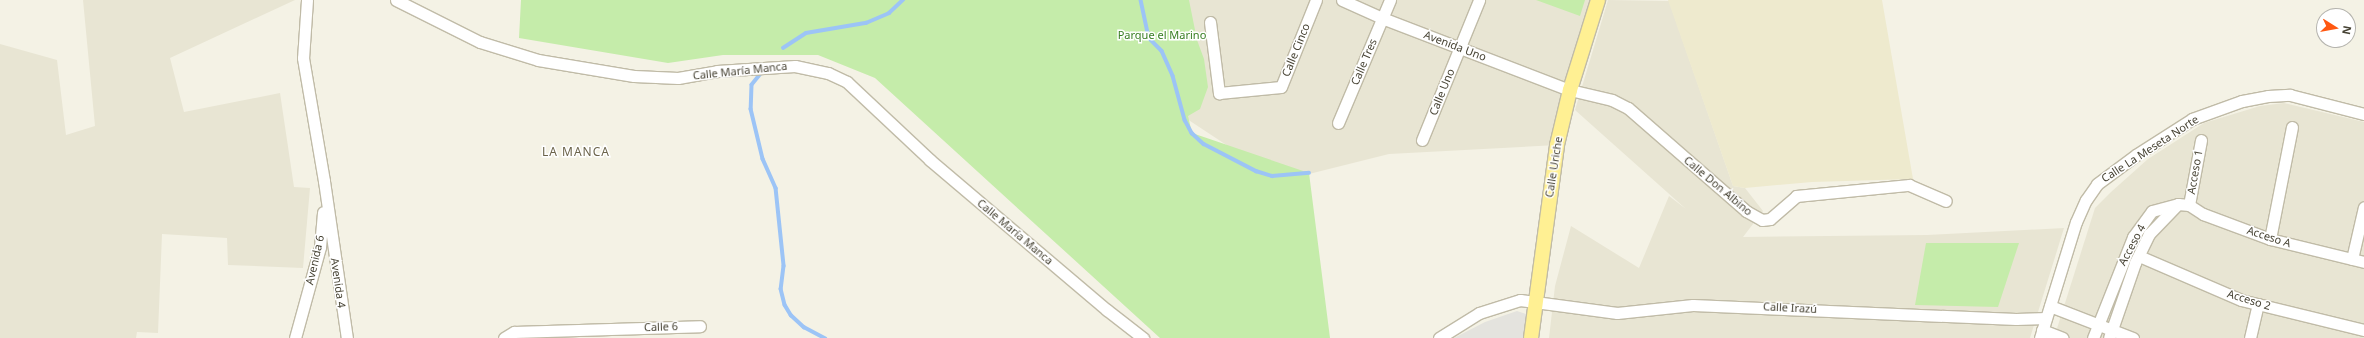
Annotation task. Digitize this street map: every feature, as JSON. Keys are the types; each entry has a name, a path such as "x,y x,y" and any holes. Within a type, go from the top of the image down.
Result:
{"main road":[{"name":"Calle Uriche","path":"1531,338 1557,145 1570,90 1598,0"}],"street":[{"path":"307,0 302,58 324,181"},
{"name":"Calle María Manca","path":"396,0 480,42 538,60 634,76 678,78 717,71 795,66 828,73 847,82 936,165 1107,310 1143,338"},
{"name":"Calle Cinco","path":"1210,22 1219,93 1281,87 1316,0"},
{"name":"Avenida Uno","path":"1342,0 1382,18 1570,90"},
{"name":"Calle Tres","path":"1338,123 1390,0"},
{"name":"Calle Uno","path":"1422,140 1479,0"},
{"name":"Calle Don Albino","path":"1570,90 1612,100 1628,108 1746,211 1762,220 1770,218 1796,196 1909,185 1946,201"},
{"name":"Calle La Meseta Norte","path":"2041,334 2076,222 2097,184 2192,119 2242,101 2268,96 2290,95 2364,114"},
{"path":"2270,239 2292,127"},
{"name":"Acceso 1","path":"2184,204 2201,140"},
{"name":"Avenida 6","path":"295,338 316,261 322,225 324,181"},
{"name":"Avenida 4","path":"324,181 347,338"},
{"name":"Acceso A","path":"2184,204 2203,214 2270,239 2364,262"},
{"name":"Acceso 4","path":"2111,334 2138,256 2149,234 2184,204"},
{"name":"Acceso 4","path":"2093,338 2118,271 2133,237 2152,211 2184,204"},
{"path":"2352,259 2364,207"},
{"name":"Acceso 2","path":"2138,256 2241,300 2364,330"},
{"path":"316,261 323,259 329,263 335,291 341,304"},
{"path":"1439,338 1455,326 1485,311 1520,300 1535,301"},
{"name":"Calle Irazú","path":"1535,301 1616,313 1693,305 2016,319 2046,318"},
{"path":"2250,338 2258,304"},
{"path":"2050,306 2099,324 2111,334 2133,338"},
{"name":"Calle 6","path":"504,338 514,332 700,326"},
{"path":"2041,334 2063,338"}],"shaded area":[{"path":"83,0 295,0 170,58 184,112 280,93 294,187 310,188 303,268 228,265 227,238 162,234 158,333 137,332 136,338 0,338 0,44 57,60 66,135 95,126"},
{"path":"1152,0 1598,0 1557,145 1389,154 1297,177 1228,146 1184,117"},
{"path":"1608,0 1669,1 1733,186 1745,188 1763,211 1743,237 1927,235 2064,228 2030,338 1549,338 1555,286 1571,226 1639,268 1669,196 1686,209 1575,110"},
{"path":"1668,0 1882,0 1913,179 1812,182 1745,188 1733,186"},
{"path":"2284,103 2364,122 2364,338 2054,338 2095,208 2148,159 2204,123 2260,106"},
{"path":"1517,311 1526,314 1529,320 1528,338 1454,338 1485,322"}],"green space":[{"name":"Parque el Marino","path":"521,0 1189,0 1197,40 1204,59 1208,87 1200,109 1188,116 1192,133 1309,173 1330,338 1160,338 875,78 818,55 723,55 668,63 519,38"},
{"path":"1536,0 1585,0 1580,16"},
{"path":"1926,243 2019,243 1998,307 1915,305"}],"waterway":[{"path":"783,48 806,33 866,23 889,13 903,0"},
{"path":"1141,0 1149,38 1162,51 1173,76 1185,120 1192,133 1204,144 1256,171 1272,176 1309,173"},
{"path":"761,74 752,85 751,109 763,159 776,188 784,266 781,289 785,305 791,315 804,327 825,338"}],"district":[{"name":"LA MANCA","path":"576,152"}]}
